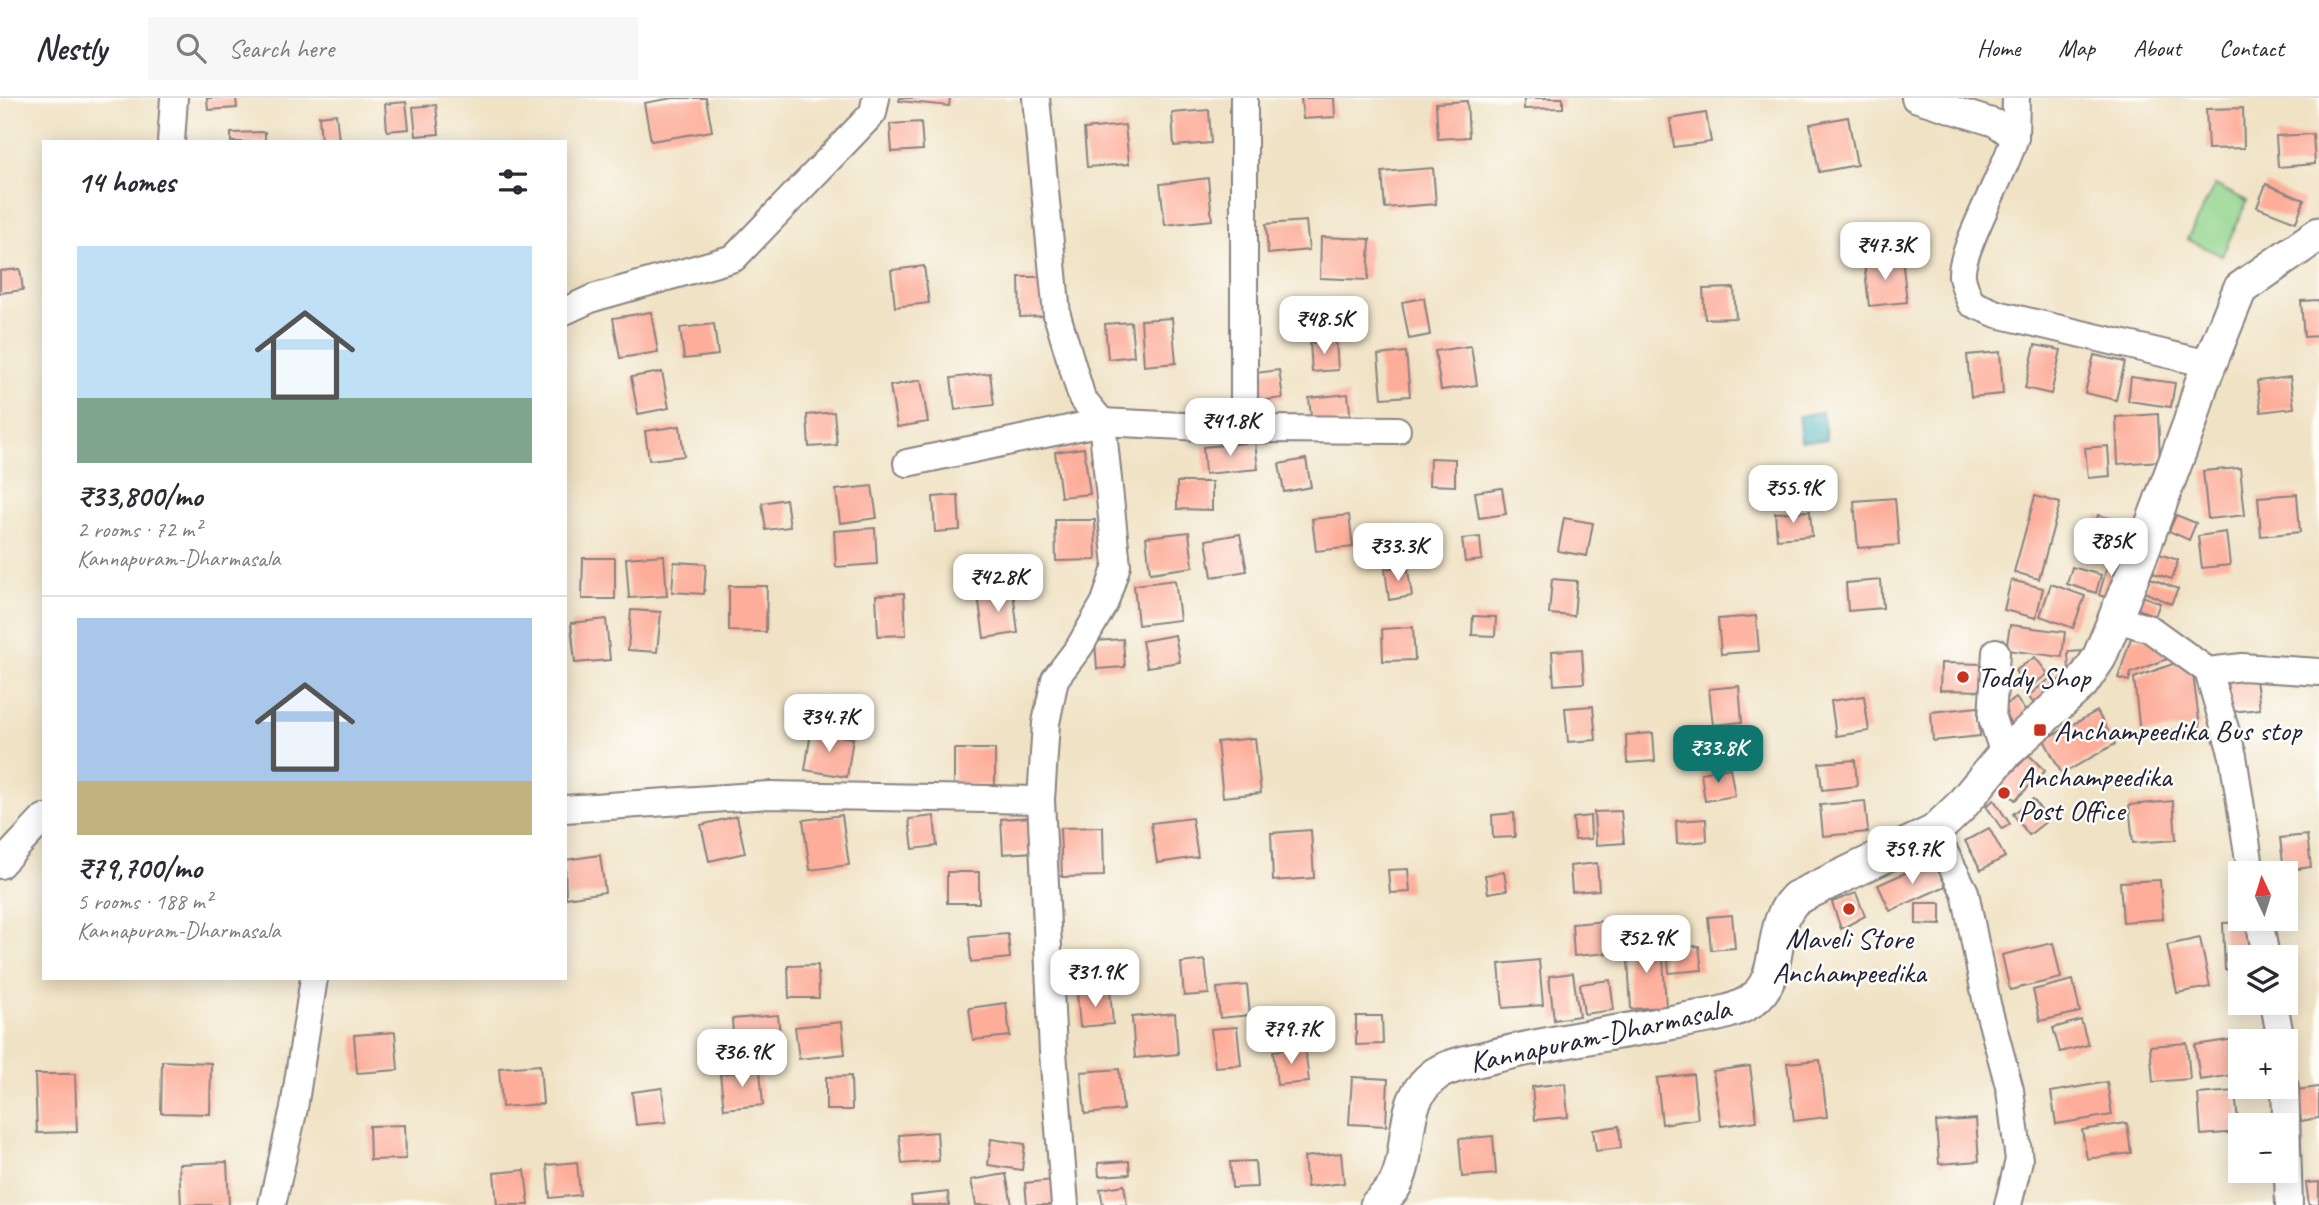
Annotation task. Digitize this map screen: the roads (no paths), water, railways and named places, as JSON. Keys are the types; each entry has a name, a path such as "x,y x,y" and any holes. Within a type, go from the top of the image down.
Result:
{"main road":[{"name":"Kannapuram-Dharmasala","path":"1377,1205 1395,1186 1415,1095 1437,1073 1515,1051 1560,1041 1652,1028 1726,1012 1751,1002 1764,988 1774,965 1785,909 1796,898 1934,832 1960,807 2004,754 2082,683 2099,658 2190,423 2209,364 2240,289 2319,234"}],"street":[{"path":"171,140 174,98"},
{"path":"567,310 593,298 734,258 873,113 876,98"},
{"path":"1036,98 1057,314 1082,398 1102,422 1116,565 1105,602 1080,646 1055,679 1046,723 1041,800 1053,1052 1065,1205"},
{"path":"1244,98 1244,429"},
{"path":"1915,98 1995,123 2015,137"},
{"path":"2016,98 2015,137 2009,159 1974,236 1961,275 1971,303 2009,317 2209,364"},
{"path":"907,463 1102,422 1244,429 1397,430"},
{"path":"2114,618 2150,629 2208,671 2233,755 2249,861"},
{"path":"1996,652 1992,718 2004,754"},
{"path":"2208,671 2242,667 2319,672"},
{"path":"567,809 769,795 1041,800"},
{"path":"0,865 42,820"},
{"path":"1934,832 1965,892 1987,1004 2010,1090 2019,1160 2008,1205"},
{"path":"272,1205 294,1108 314,980"},
{"path":"2285,1099 2289,1205"}],"water":[{"path":"1822,412 1827,440 1801,441 1798,416"}],"place":[{"name":"Toddy Shop","path":"1963,677"},
{"name":"Anchampeedika Bus stop","path":"2040,730"},
{"name":"Anchampeedika Post Office","path":"2004,793"},
{"name":"Maveli Store Anchampeedika","path":"1849,909"}]}
